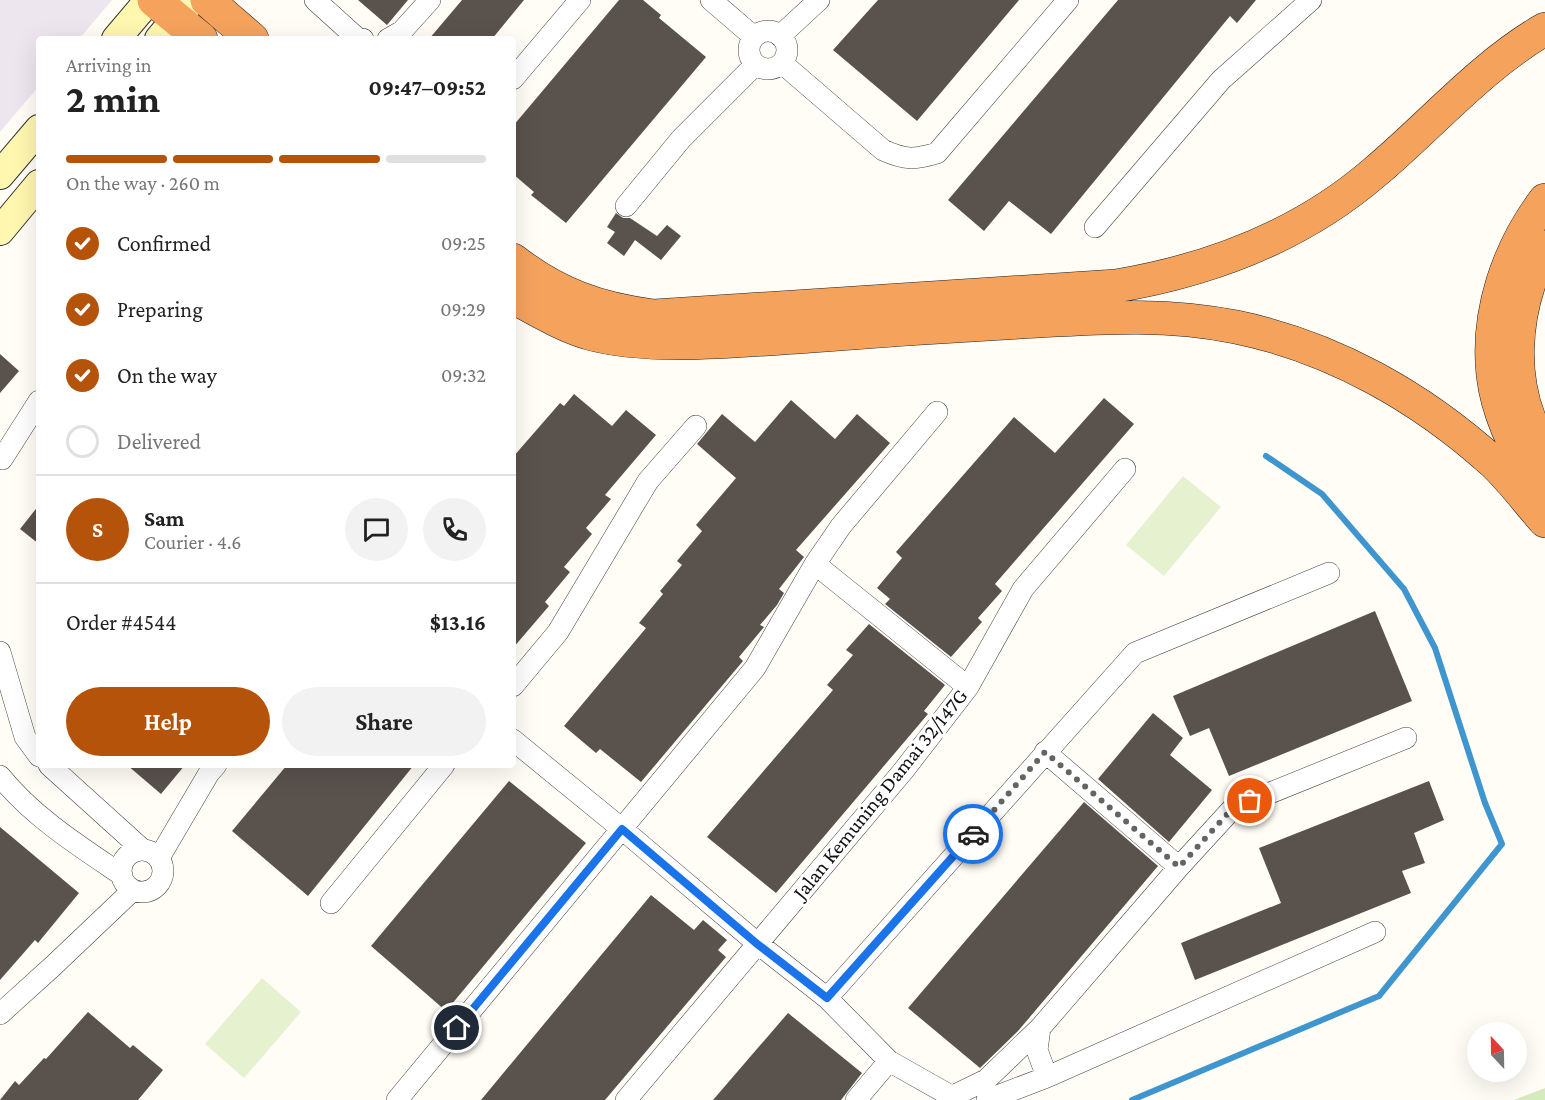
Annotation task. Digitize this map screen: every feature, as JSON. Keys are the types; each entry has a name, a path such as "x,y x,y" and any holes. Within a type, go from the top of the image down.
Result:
{"highway":[{"path":"207,0 249,36"},
{"path":"236,0 255,36"},
{"path":"170,14 197,36"},
{"path":"516,262 535,277 580,299 626,312 654,316 1105,287 1159,279 1233,256 1318,215 1375,173 1499,60 1545,28"},
{"path":"1545,200 1513,253 1502,284 1494,325 1493,376 1515,445 1545,496"},
{"path":"1545,247 1524,300 1518,327 1519,378 1524,402 1545,449"},
{"path":"516,299 587,332 623,340 694,342 765,339 1125,316 1186,320 1237,327 1339,360 1382,381 1427,409 1495,465 1545,521"}],"street":[{"path":"119,36 149,0"},
{"path":"315,0 355,36"},
{"path":"393,36 402,31 430,0"},
{"path":"516,75 580,0"},
{"path":"711,0 754,37"},
{"path":"780,36 819,0"},
{"path":"782,63 883,150 901,158 918,159 937,153 1068,0"},
{"path":"1095,227 1221,80 1311,0"},
{"path":"764,31 780,36 784,40 787,52 782,63 772,69 755,65 748,48 754,37 764,31"},
{"path":"626,206 681,139 755,65"},
{"path":"0,176 36,133"},
{"path":"0,231 36,188"},
{"path":"2,459 36,406"},
{"path":"397,1100 755,668 815,564 841,526 937,412"},
{"path":"516,682 558,632 648,481 696,426"},
{"name":"Jalan Kemuning Damai 32/147G","path":"626,1100 904,770 968,687 1023,589 1125,469"},
{"path":"815,564 968,687"},
{"path":"827,998 1135,653 1329,573"},
{"path":"0,652 25,737 36,752"},
{"path":"516,742 756,943 827,998 889,1061 955,1099 986,1080 1040,1028 1233,808 1407,738"},
{"path":"1045,752 1179,867"},
{"path":"0,776 15,795 37,814 127,883 147,892 159,884 163,871 151,854 52,768"},
{"path":"151,854 214,768"},
{"path":"330,903 442,768"},
{"path":"127,883 123,863 126,857 131,853 151,854"},
{"path":"0,1014 53,966 127,883"},
{"path":"987,1100 1047,1077 1375,932"},
{"path":"1040,1028 1037,1050 1047,1077"},
{"path":"856,1100 889,1061"}],"shaded area":[{"path":"0,0 112,0 82,36 36,36 36,90 0,132"}],"green space":[{"path":"1183,476 1221,507 1164,576 1126,545"},
{"path":"262,978 301,1012 244,1078 205,1044"},
{"path":"1545,1088 1545,1100 1514,1100"}],"building":[{"path":"358,0 408,0 387,25"},
{"path":"462,0 524,0 494,36 432,36"},
{"path":"619,0 643,0 661,15 659,18 706,57 566,223 531,195 534,192 516,177 516,122"},
{"path":"878,0 1019,0 917,121 833,50"},
{"path":"1118,0 1256,0 1237,23 1230,16 1051,234 1009,201 984,231 948,200"},
{"path":"616,213 623,218 630,218 657,236 667,225 681,236 661,260 635,240 624,256 607,243 615,232 607,227"},
{"path":"0,354 19,371 0,393"},
{"path":"574,394 612,426 626,410 656,435 605,495 611,499 586,528 592,534 564,567 570,572 545,602 549,606 516,644 516,454 560,403 564,406"},
{"path":"1104,398 1134,424 995,584 1002,591 978,618 982,622 951,657 885,604 890,599 877,588 902,558 896,552 1014,417 1055,453"},
{"path":"791,400 835,439 857,414 890,443 796,550 804,557 779,589 784,593 760,625 764,627 739,657 743,661 641,782 600,749 596,753 564,726 646,628 639,623 663,594 660,591 682,565 677,561 702,531 696,525 736,478 697,444 722,414 755,442"},
{"path":"36,509 36,542 20,529"},
{"path":"1375,611 1412,701 1229,776 1209,728 1190,736 1173,696"},
{"path":"869,624 945,685 924,711 928,714 776,893 707,837 833,690 827,685 853,655 846,650"},
{"path":"1153,713 1183,738 1170,755 1212,790 1169,842 1098,779"},
{"path":"131,768 183,768 161,794"},
{"path":"284,768 412,768 308,896 232,831"},
{"path":"509,781 586,843 446,1011 371,946"},
{"path":"1429,781 1444,820 1414,833 1425,863 1402,871 1411,893 1195,980 1181,943 1281,903 1259,848"},
{"path":"1084,802 1158,866 1018,1031 980,1068 908,1008"},
{"path":"0,827 79,893 38,943 35,940 0,980"},
{"path":"651,895 694,930 703,920 727,940 718,950 726,957 605,1100 481,1100"},
{"path":"88,1012 130,1048 133,1045 163,1070 138,1100 0,1100 15,1081 19,1085 44,1058 46,1059"},
{"path":"788,1013 862,1073 841,1100 713,1100"}],"waterway":[{"path":"1132,1100 1379,996 1502,844 1485,803 1435,648 1404,589 1322,494 1266,456"}],"way so far":[{"path":"973,834 1045,752 1179,867 1233,808 1250,801"}],"route":[{"path":"457,1028 622,829 756,943 827,998 973,834"}]}
